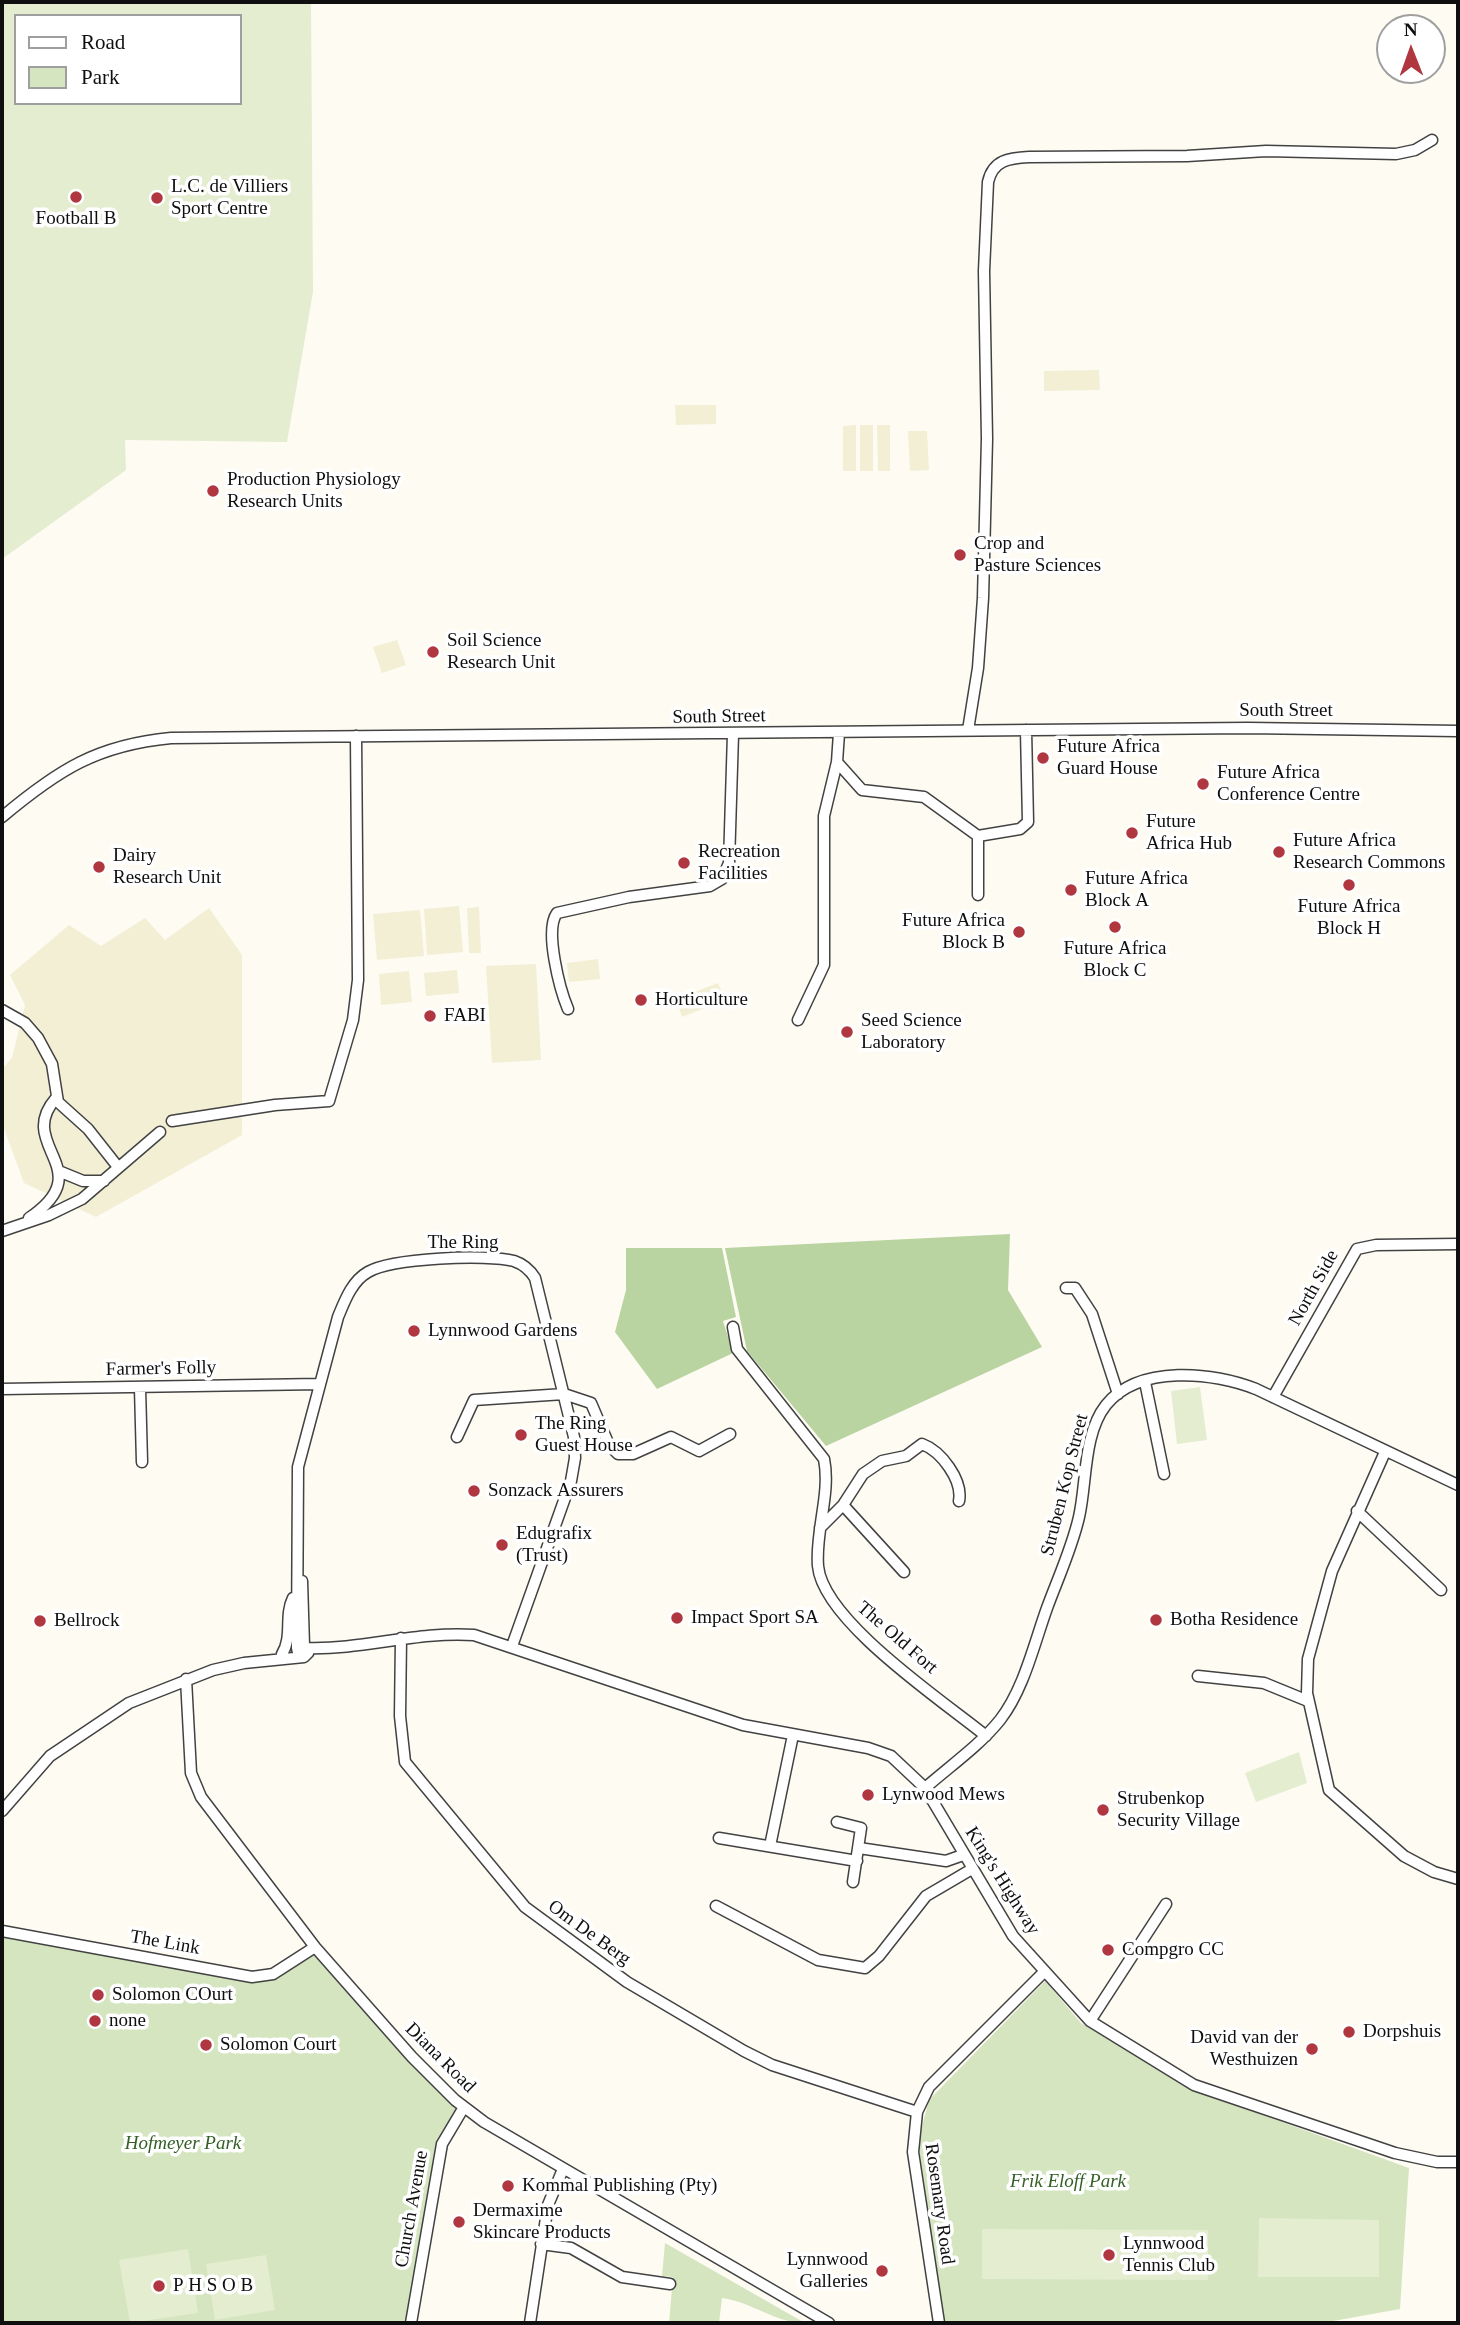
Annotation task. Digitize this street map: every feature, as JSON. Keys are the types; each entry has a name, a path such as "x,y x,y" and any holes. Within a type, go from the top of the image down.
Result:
{"street":[{"path":"968,730 978,668 983,598 987,439 985,260 988,182 992,169 1007,158 1029,157 1187,156 1266,151 1396,154 1415,150 1432,140"},
{"name":"South Street","path":"2,817 62,770 96,752 120,745 171,738 1248,727 1458,730"},
{"path":"837,762 862,790 923,797 978,836 1020,829 1027,825 1026,730"},
{"path":"798,1020 824,965 824,816 837,762 839,733"},
{"path":"568,1009 556,973 553,922 557,913 629,897 710,886 725,875 729,863 733,734"},
{"path":"172,1121 275,1105 329,1101 353,1020 358,981 356,736"},
{"path":"978,836 978,895"},
{"path":"2,1010 25,1023 44,1047 52,1064 56,1098 62,1107 88,1129 118,1167"},
{"path":"18,1225 45,1205 57,1188 61,1172 51,1152 44,1121 56,1098"},
{"path":"2,1231 68,1206 104,1181 160,1132"},
{"path":"61,1172 83,1181 104,1181"},
{"name":"North Side","path":"1273,1397 1357,1249 1376,1245 1458,1244"},
{"name":"The Ring","path":"302,1651 298,1467 320,1384 344,1303 356,1282 368,1272 408,1261 499,1259 519,1263 533,1274 574,1437 574,1469 512,1646"},
{"path":"1066,1288 1074,1288 1092,1314 1118,1395"},
{"name":"The Old Fort","path":"733,1327 735,1346 748,1365 822,1454 825,1478 819,1571 825,1589 838,1611 986,1736"},
{"name":"Struben Kop Street","path":"925,1788 986,1736 1002,1717 1024,1672 1076,1530 1094,1430 1102,1411 1118,1395 1144,1382 1176,1376 1211,1375 1238,1382 1458,1485"},
{"path":"1144,1382 1164,1474"},
{"name":"Farmer's Folly","path":"2,1389 320,1384"},
{"path":"140,1388 142,1462"},
{"path":"457,1437 474,1400 564,1394 592,1403 608,1445 618,1454 633,1454 671,1437 699,1451 730,1434"},
{"path":"820,1528 843,1505 857,1481 875,1464 906,1456 922,1444 943,1461 957,1479 959,1501"},
{"path":"1385,1452 1332,1571 1309,1651 1306,1678 1308,1701 1329,1790 1404,1856 1434,1872 1458,1879"},
{"path":"843,1505 904,1572"},
{"path":"1357,1511 1441,1590"},
{"path":"282,1654 289,1640 289,1609 299,1594"},
{"name":"King's Highway","path":"258,1661 282,1654 401,1638 474,1635 743,1725 881,1752 906,1767 925,1788 1007,1928 1090,2021 1164,2069 1207,2090 1395,2153 1429,2161 1457,2162"},
{"name":"Om De Berg","path":"401,1638 401,1742 405,1762 525,1907 627,1982 744,2051 772,2065 917,2112"},
{"name":"King's Highway","path":"2,1811 39,1766 79,1734 129,1703 186,1679 302,1651"},
{"path":"1198,1676 1264,1683 1308,1701"},
{"name":"Diana Road","path":"186,1679 190,1761 195,1787 250,1864 315,1947 412,2057 464,2107 563,2169 829,2323"},
{"path":"770,1846 793,1735"},
{"path":"837,1822 861,1828 853,1882"},
{"path":"719,1838 857,1861"},
{"path":"859,1848 946,1861 964,1854"},
{"path":"716,1906 818,1960 864,1968 879,1956 926,1896 972,1869"},
{"path":"1090,2021 1166,1904"},
{"name":"The Link","path":"2,1931 252,1977 283,1969 315,1947"},
{"name":"Rosemary Road","path":"939,2323 913,2152 917,2112 929,2087 1044,1972"},
{"name":"Church Avenue","path":"411,2323 442,2144 464,2107"},
{"path":"530,2323 548,2205 563,2169"},
{"path":"541,2244 571,2248 624,2278 670,2284"}],"shaded area":[{"path":"1099,370 1100,390 1044,391 1044,371"},
{"path":"675,405 716,405 716,424 676,425"},
{"path":"856,425 856,471 843,471 843,426"},
{"path":"860,425 873,425 873,471 860,471"},
{"path":"877,425 890,425 890,471 878,471"},
{"path":"908,431 927,431 929,470 910,471"},
{"path":"397,640 406,665 382,673 373,647"},
{"path":"459,906 463,952 427,955 424,909"},
{"path":"479,907 481,953 469,953 467,908"},
{"path":"209,908 242,955 242,1135 96,1217 24,1183 2,1123 2,1069 12,1058 25,1005 10,975 69,925 101,946 145,918 165,940"},
{"path":"420,910 424,956 377,960 373,914"},
{"path":"598,959 600,979 569,982 567,963"},
{"path":"536,964 541,1060 492,1063 486,966"},
{"path":"457,970 459,993 426,996 424,973"},
{"path":"409,971 412,1002 381,1005 379,974"},
{"path":"718,983 725,1000 682,1017 676,999"}],"green space":[{"name":"L.C. de Villiers Sport Centre","path":"2,2 311,2 313,292 287,442 125,440 126,470 2,559"},
{"path":"1010,1234 1008,1290 1042,1347 826,1446 747,1351 725,1248"},
{"path":"626,1248 722,1248 736,1317 723,1321 733,1353 657,1389 615,1332 626,1290"},
{"path":"1200,1387 1207,1440 1177,1444 1171,1391"},
{"path":"1299,1752 1307,1783 1256,1802 1245,1773"},
{"name":"Hofmeyer Park","path":"2,1935 266,1976 315,1947 464,2107 438,2138 405,2323 2,2323"},
{"name":"Frik Eloff Park","path":"1045,1981 1081,2023 1185,2087 1409,2168 1400,2309 1322,2323 944,2323 918,2141 929,2100"},
{"path":"1259,2218 1379,2220 1379,2277 1258,2277"},
{"path":"982,2229 1208,2230 1208,2280 982,2279"},
{"path":"665,2243 805,2323 784,2320 722,2298 719,2323 669,2323 673,2277 662,2276"},
{"name":"P H S O B","path":"188,2249 198,2313 130,2323 119,2260"},
{"name":"P H S O B","path":"266,2255 275,2310 215,2320 206,2264"}],"place":[{"name":"Football B","path":"76,197"},
{"name":"L.C. de Villiers Sport Centre","path":"157,198"},
{"name":"Production Physiology Research Units","path":"213,491"},
{"name":"Crop and Pasture Sciences","path":"960,555"},
{"name":"Soil Science Research Unit","path":"433,652"},
{"name":"Future Africa Guard House","path":"1043,758"},
{"name":"Future Africa Conference Centre","path":"1203,784"},
{"name":"Future Africa Hub","path":"1132,833"},
{"name":"Future Africa Research Commons","path":"1279,852"},
{"name":"Recreation Facilities","path":"684,863"},
{"name":"Dairy Research Unit","path":"99,867"},
{"name":"Future Africa Block H","path":"1349,885"},
{"name":"Future Africa Block A","path":"1071,890"},
{"name":"Future Africa Block C","path":"1115,927"},
{"name":"Future Africa Block B","path":"1019,932"},
{"name":"Horticulture","path":"641,1000"},
{"name":"FABI","path":"430,1016"},
{"name":"Seed Science Laboratory","path":"847,1032"},
{"name":"Lynnwood Gardens","path":"414,1331"},
{"name":"The Ring Guest House","path":"521,1435"},
{"name":"Sonzack Assurers","path":"474,1491"},
{"name":"Edugrafix (Trust)","path":"502,1545"},
{"name":"Impact Sport SA","path":"677,1618"},
{"name":"Botha Residence","path":"1156,1620"},
{"name":"Bellrock","path":"40,1621"},
{"name":"Lynwood Mews","path":"868,1795"},
{"name":"Strubenkop Security Village","path":"1103,1810"},
{"name":"Compgro CC","path":"1108,1950"},
{"name":"Solomon COurt","path":"98,1995"},
{"name":"none","path":"95,2021"},
{"name":"Dorpshuis","path":"1349,2032"},
{"name":"Solomon Court","path":"206,2045"},
{"name":"David van der Westhuizen","path":"1312,2049"},
{"name":"Kommal Publishing (Pty)","path":"508,2186"},
{"name":"Dermaxime Skincare Products","path":"459,2222"},
{"name":"Lynnwood Tennis Club","path":"1109,2255"},
{"name":"Lynnwood Galleries","path":"882,2271"},
{"name":"P H S O B","path":"159,2286"}]}
